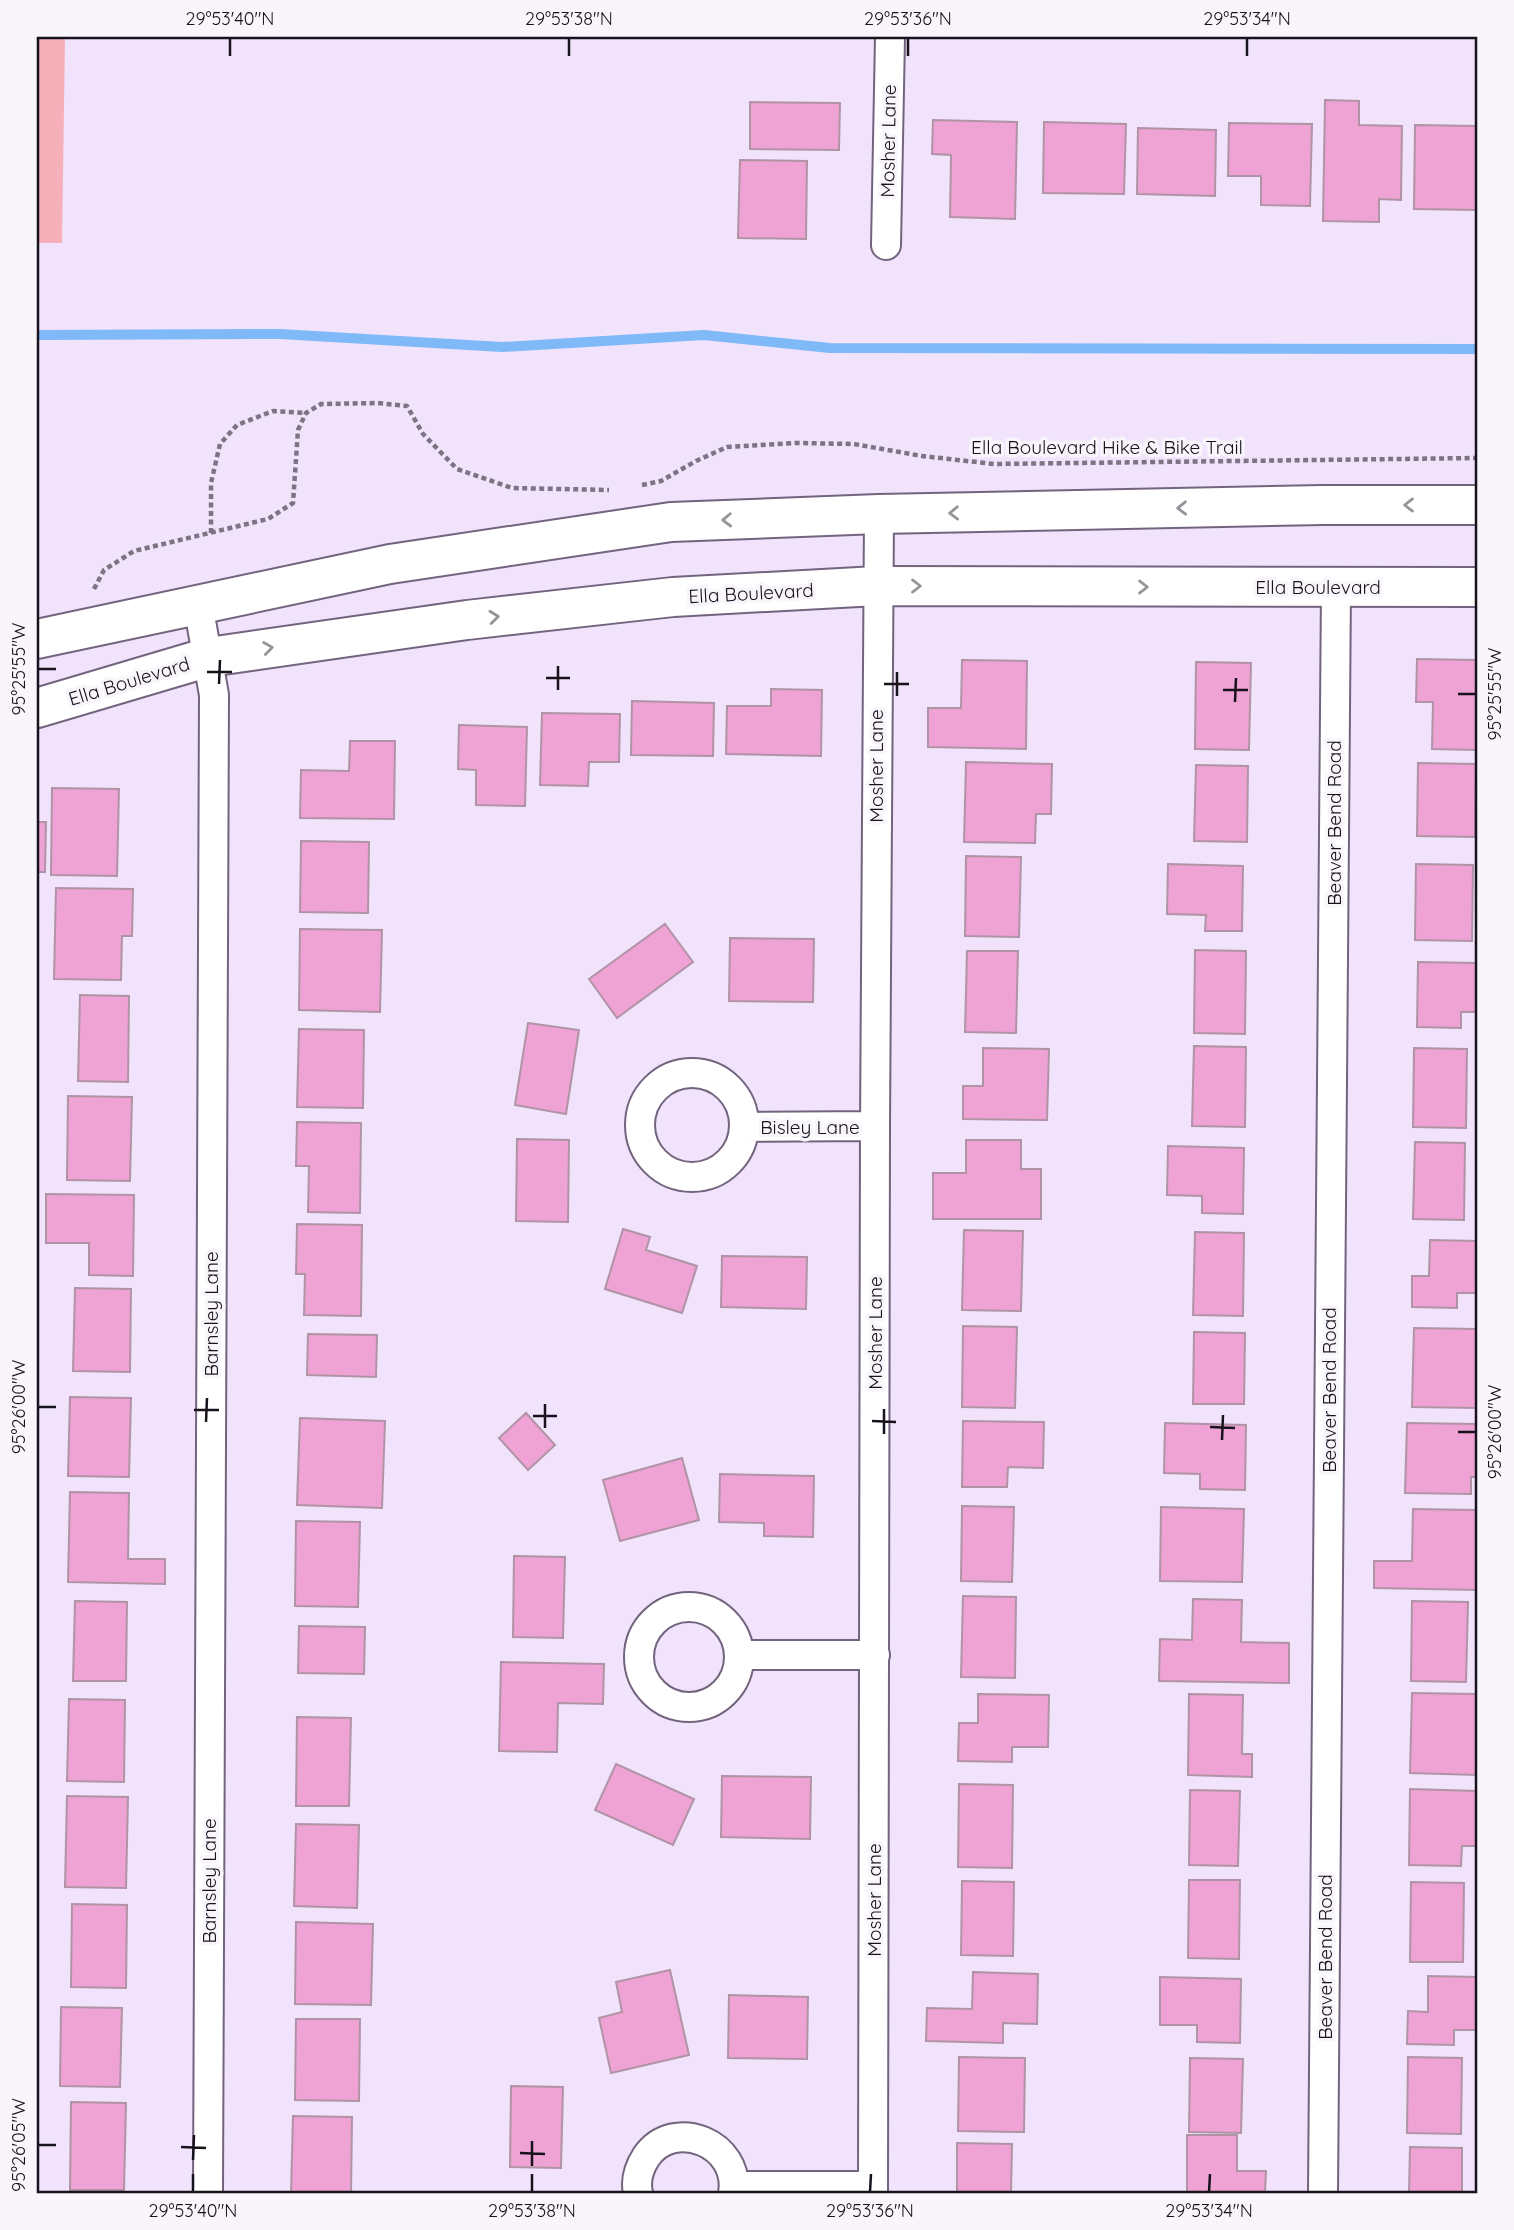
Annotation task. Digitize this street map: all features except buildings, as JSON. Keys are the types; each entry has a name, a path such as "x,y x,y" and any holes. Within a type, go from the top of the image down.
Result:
{"main road":[{"path":"37,639 390,564 671,522 879,514 1323,505 1477,505"},
{"name":"Ella Boulevard","path":"37,708 209,657 467,620 660,599 877,586 1477,587"}],"street":[{"name":"Mosher Lane","path":"886,245 890,37"},
{"name":"Mosher Lane","path":"873,2190 879,514"},
{"name":"Beaver Bend Road","path":"1323,2193 1336,587"},
{"name":"Barnsley Lane","path":"198,604 214,695 208,2193"},
{"name":"Bisley Lane","path":"745,1127 875,1126"},
{"path":"739,1656 874,1655"},
{"path":"638,2193 636,2186 640,2166 651,2151 667,2140 686,2136 704,2140 720,2151 731,2166 733,2190 873,2190"}],"path":[{"path":"92,592 104,570 135,551 268,519 293,503 298,430 306,413 321,404 377,403 407,406 423,434 457,469 512,488 609,491 622,488"},
{"path":"211,534 211,483 220,444 237,425 273,411 306,413"},
{"name":"Ella Boulevard Hike & Bike Trail","path":"635,486 662,481 727,447 796,443 853,444 922,456 994,464 1477,458"}],"shaded area":[{"path":"37,37 65,37 62,243 37,243"}],"waterway":[{"path":"37,335 280,334 502,347 704,335 830,348 1477,349"}]}
